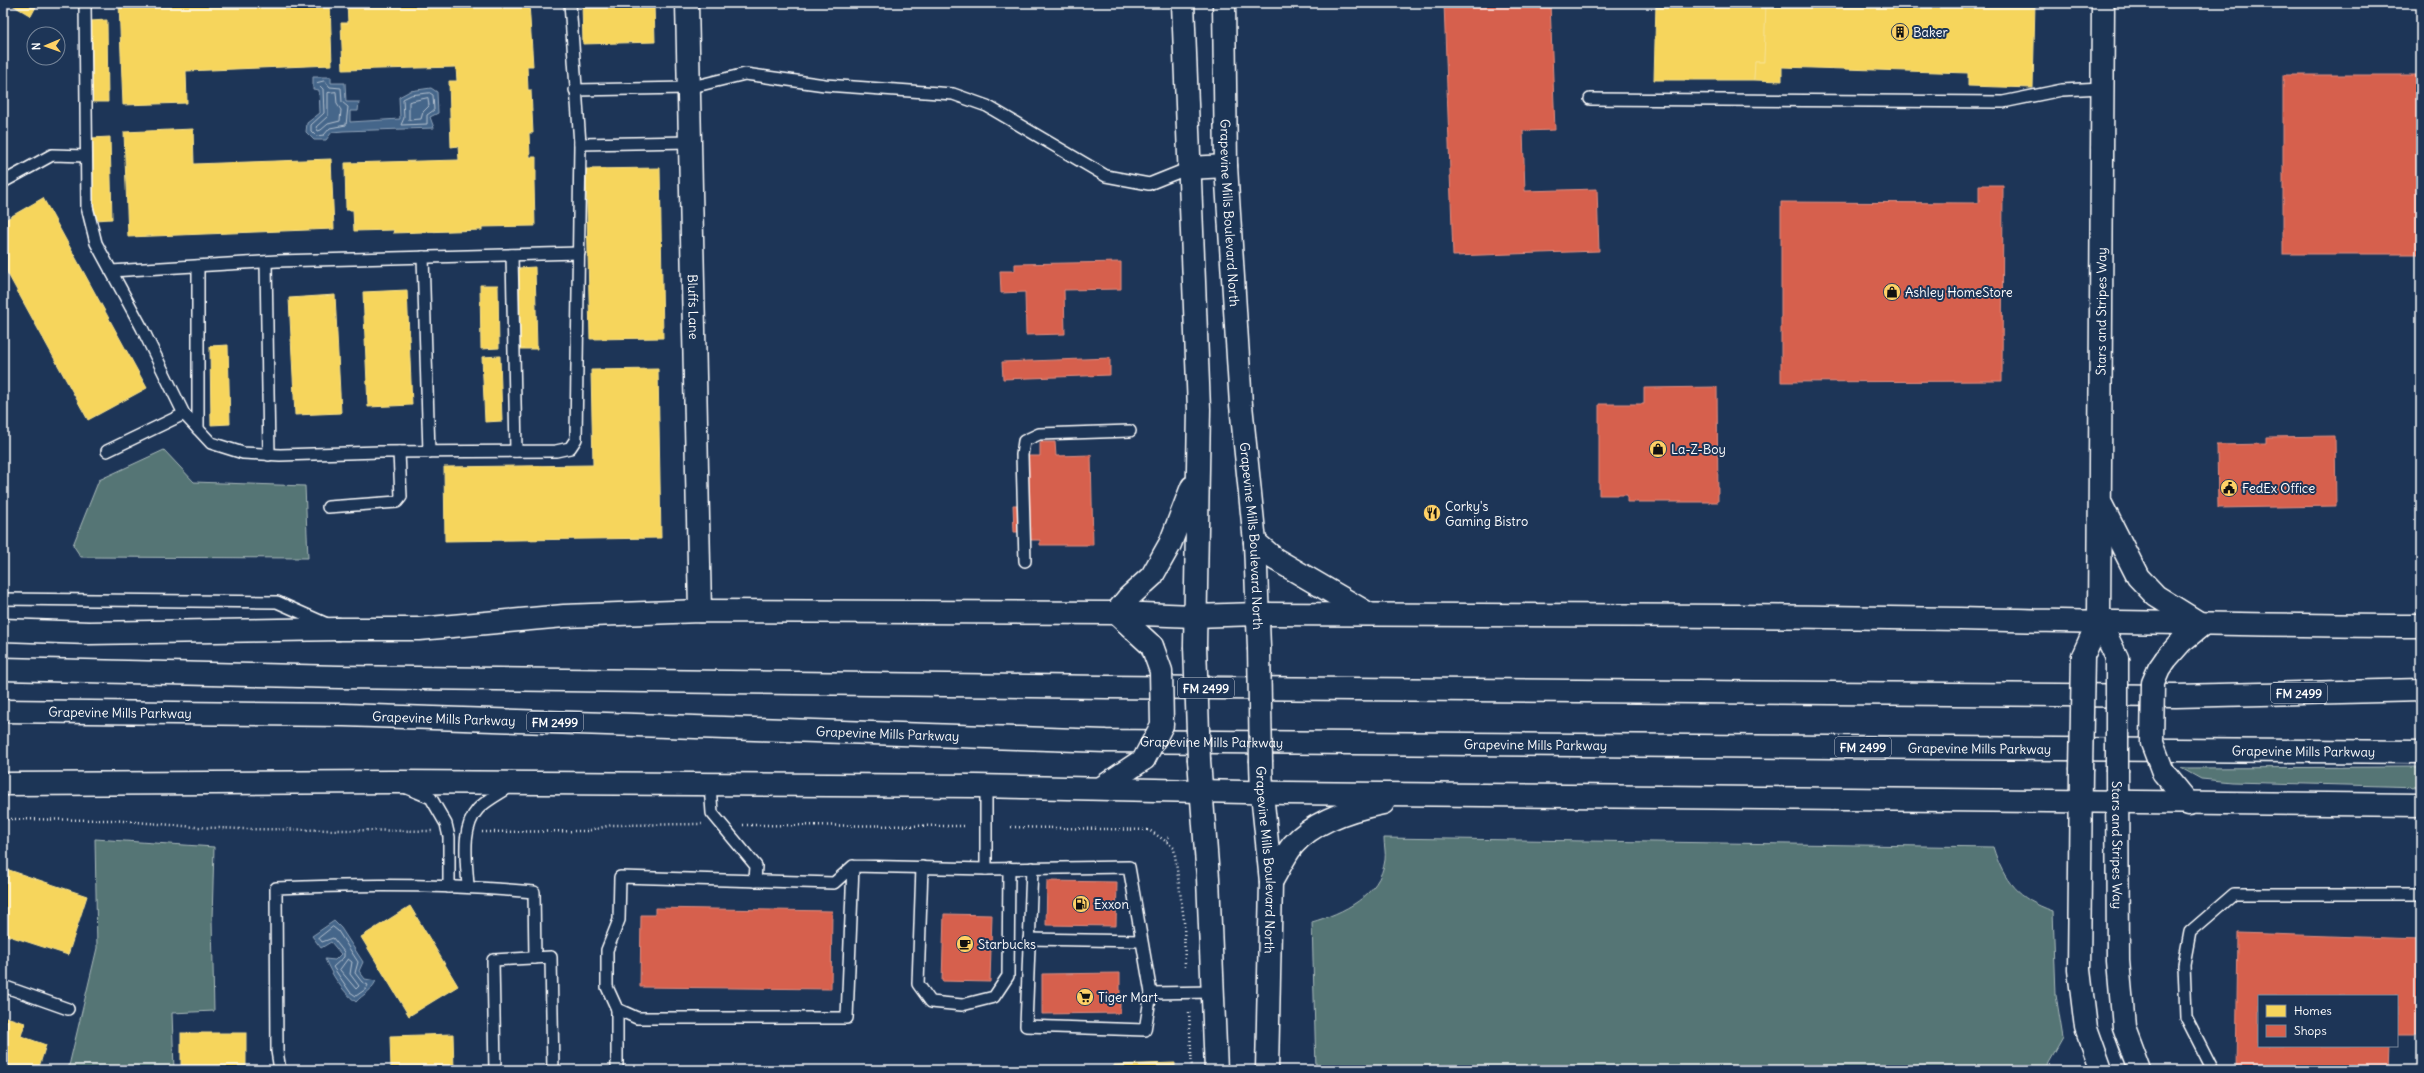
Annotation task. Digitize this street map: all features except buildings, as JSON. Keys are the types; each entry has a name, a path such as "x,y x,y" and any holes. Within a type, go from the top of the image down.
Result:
{"main road":[{"name":"Bluffs Lane","path":"687,3 700,611"},
{"path":"1183,3 1188,168 1199,409 1194,616 1200,792 1208,878 1216,1070"},
{"name":"Grapevine Mills Boulevard North","path":"1224,3 1226,166 1241,405 1256,542 1262,793 1271,882 1267,1070"},
{"name":"Stars and Stripes Way","path":"2103,3 2100,620 2117,658 2118,961 2124,1027 2140,1070"},
{"path":"1188,168 1226,166"},
{"path":"1116,612 1129,597 1152,576 1170,544 1198,473"},
{"path":"2100,503 2138,577 2156,596 2202,625"},
{"path":"1256,542 1275,559 1370,615"},
{"path":"3,630 89,633 419,629 564,616 700,611 1116,612 1194,616 1258,614 1736,616 2100,620 2202,625 2421,626"},
{"path":"1101,788 1144,759 1162,725 1161,670 1152,646 1116,612"},
{"name":"Stars and Stripes Way","path":"2100,620 2083,656 2080,770 2079,970 2086,1028 2101,1070"},
{"path":"2189,804 2163,772 2152,742 2153,683 2166,658 2181,642 2202,625"},
{"name":"FM 2499","path":"3,669 339,677 1106,687 2161,696 2421,690"},
{"name":"Grapevine Mills Parkway","path":"3,711 344,715 1106,741 2421,752"},
{"path":"3,784 394,782 986,786 1262,793 2080,803 2421,805"},
{"path":"1271,882 1293,845 1316,825 1360,808 1424,795"}],"lane":[{"path":"84,3 87,207 96,243 184,414 211,443 243,453 269,455 556,451 570,448 576,439 580,144 570,3"},
{"path":"575,90 688,88 745,74 824,85 953,94 987,106 1106,176 1149,184 1188,168"},
{"path":"1590,99 2003,102 2062,90 2102,88"},
{"path":"580,144 690,142"},
{"path":"3,182 52,155 86,156"},
{"path":"111,271 266,262 579,253"},
{"path":"512,255 516,451"},
{"path":"423,257 429,452"},
{"path":"266,262 269,455"},
{"path":"198,266 198,429"},
{"path":"107,451 184,414"},
{"path":"1025,561 1022,455 1024,441 1039,434 1130,431"},
{"path":"328,506 397,502 401,497 399,452"},
{"path":"3,599 277,602 338,629"},
{"path":"394,782 431,798 446,824 449,836 448,887"},
{"path":"468,887 467,838 470,822 478,808 513,784"},
{"path":"710,785 712,813 756,866 755,881"},
{"path":"986,786 986,870"},
{"path":"617,1009 637,1018 847,1018 853,866"},
{"path":"618,1070 617,1009 607,987 607,950 619,920 620,877 834,883 853,866 986,870 1009,868 1129,867 1151,993 1145,1030 1026,1026 1032,868"},
{"path":"922,867 918,984 931,1002 962,1005 994,997 1008,976 1009,868"},
{"path":"280,1070 277,1051 276,888 346,884 468,887 534,892 535,958"},
{"path":"2213,1070 2186,1017 2184,964 2190,932 2234,894 2421,894"},
{"path":"1029,939 1141,940"},
{"path":"495,1070 493,960 551,957 553,1070"},
{"path":"3,986 68,1009"},
{"path":"1151,993 1213,992"}],"path":[{"path":"3,818 112,820 233,828 436,831"},
{"path":"474,832 587,832 612,825 708,824"},
{"path":"736,825 967,826"},
{"path":"1012,827 1149,830 1167,842 1174,848 1184,920 1185,969"},
{"path":"1167,842 1169,836"},
{"path":"1189,1012 1192,1070"}],"green space":[{"path":"164,450 194,482 305,486 308,558 81,557 73,545 99,480"},
{"path":"2421,767 2421,787 2232,782 2201,779 2181,768"},
{"path":"1384,838 1993,847 2002,870 2014,888 2030,901 2053,911 2056,995 2063,1038 2045,1070 1316,1070 1312,922 1336,914 1347,908 1368,893 1376,884 1382,873 1385,860"},
{"path":"95,839 214,847 212,920 214,1011 172,1013 174,1070 68,1070 97,948"}],"water":[{"path":"313,77 331,77 331,83 345,83 346,102 359,102 358,111 350,111 350,122 400,119 399,97 410,91 431,88 437,92 438,113 430,117 434,128 332,132 326,140 314,140 306,132 307,123 320,113 319,90 313,89"},
{"path":"334,921 341,928 363,962 359,971 365,979 376,981 369,991 356,1002 346,993 338,982 325,959 335,960 341,954 331,942 321,948 312,936"}],"place":[{"name":"Baker","path":"1900,32"},
{"name":"Ashley HomeStore","path":"1892,292"},
{"name":"La-Z-Boy","path":"1658,449"},
{"name":"FedEx Office","path":"2229,488"},
{"name":"Corky's Gaming Bistro","path":"1432,513"},
{"name":"Exxon","path":"1081,904"},
{"name":"Starbucks","path":"965,944"},
{"name":"Tiger Mart","path":"1085,997"}]}
